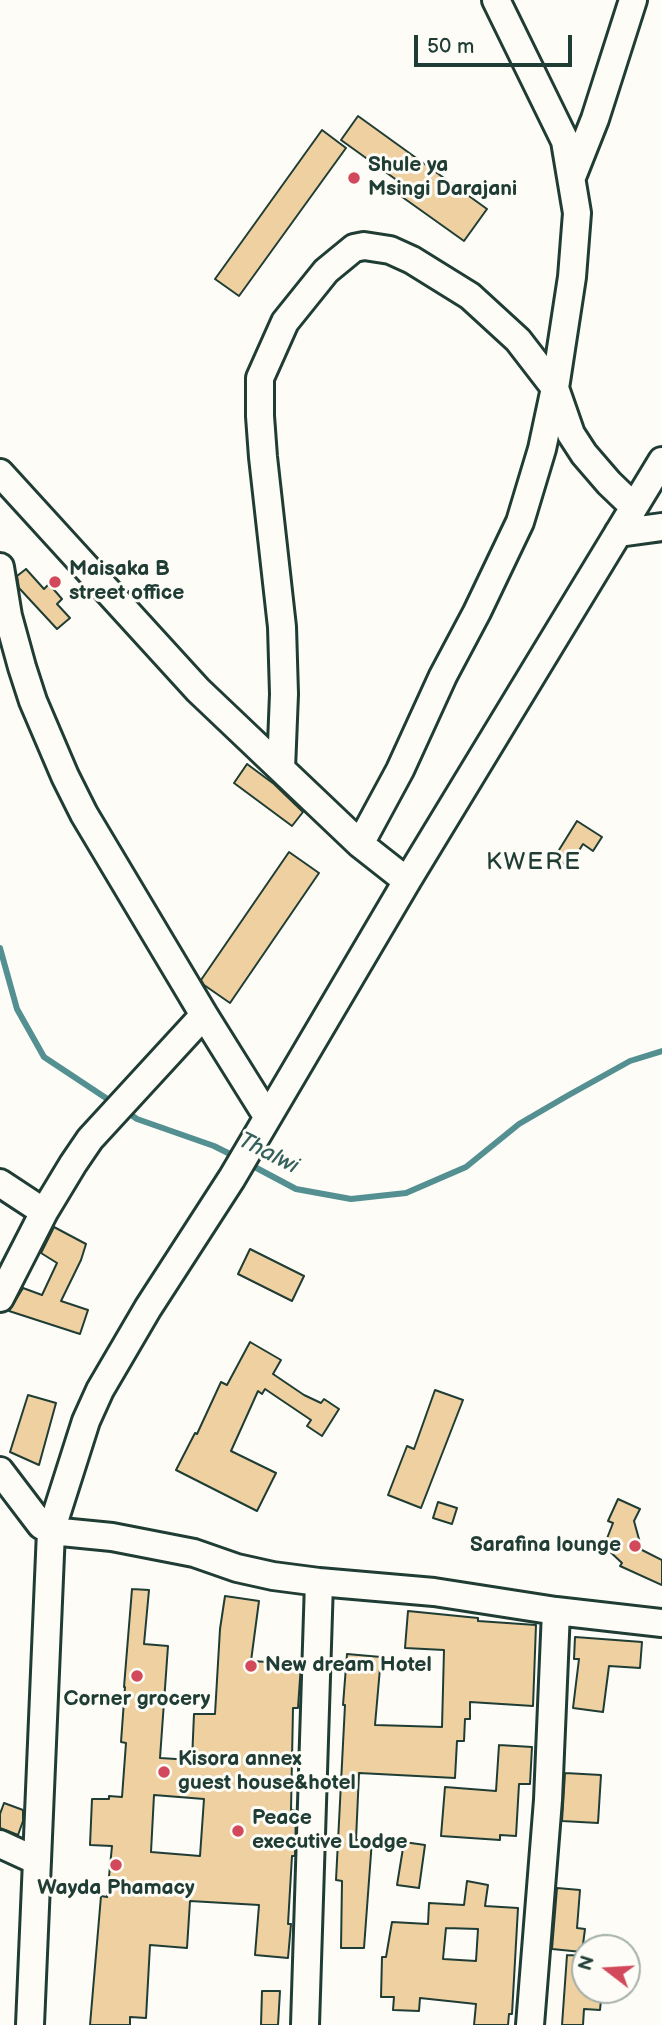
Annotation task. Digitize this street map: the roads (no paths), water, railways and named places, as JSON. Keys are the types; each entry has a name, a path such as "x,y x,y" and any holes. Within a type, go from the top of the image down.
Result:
{"street":[{"path":"360,844 400,770 443,676 520,522 542,449 555,388 572,277 578,213 565,141 496,0"},
{"path":"571,178 594,119 633,0"},
{"path":"281,769 284,694 282,627 264,469 260,378 285,322 326,271 354,248 364,246 390,250 412,260 470,296 518,340 555,388 571,434 584,454 608,483 634,507"},
{"path":"30,2025 51,1531 76,1449 100,1390 148,1308 232,1178 407,881 662,461"},
{"path":"0,475 174,665 360,844 407,881"},
{"path":"618,533 662,527"},
{"path":"0,566 8,616 22,667 33,701 65,776 84,814 267,1116"},
{"path":"0,1298 44,1212 90,1139 204,1015"},
{"path":"0,1183 44,1212"},
{"path":"0,1471 41,1525 51,1531 112,1537 194,1553 256,1573 319,1582 435,1592 556,1611 662,1623"},
{"path":"305,2025 319,1582"},
{"path":"530,2025 548,1801 556,1611"},
{"path":"0,1844 37,1861"}],"waterway":[{"name":"Thalwi","path":"0,948 17,1009 44,1057 115,1104"},
{"name":"Thalwi","path":"249,1164 296,1189 351,1199 406,1193 466,1167 519,1124 630,1061 662,1051"},
{"name":"Thalwi","path":"124,1110 137,1119 214,1146 236,1157"}],"place":[{"name":"Shule ya Msingi Darajani","path":"354,178"},
{"name":"Maisaka B street office","path":"55,582"},
{"name":"Sarafina lounge","path":"635,1546"},
{"name":"New dream Hotel","path":"251,1666"},
{"name":"Corner grocery","path":"137,1676"},
{"name":"Kisora annex guest house&hotel","path":"164,1772"},
{"name":"Peace executive Lodge","path":"238,1831"},
{"name":"Wayda Phamacy","path":"116,1865"}],"district":[{"name":"KWERE","path":"534,863"}]}
